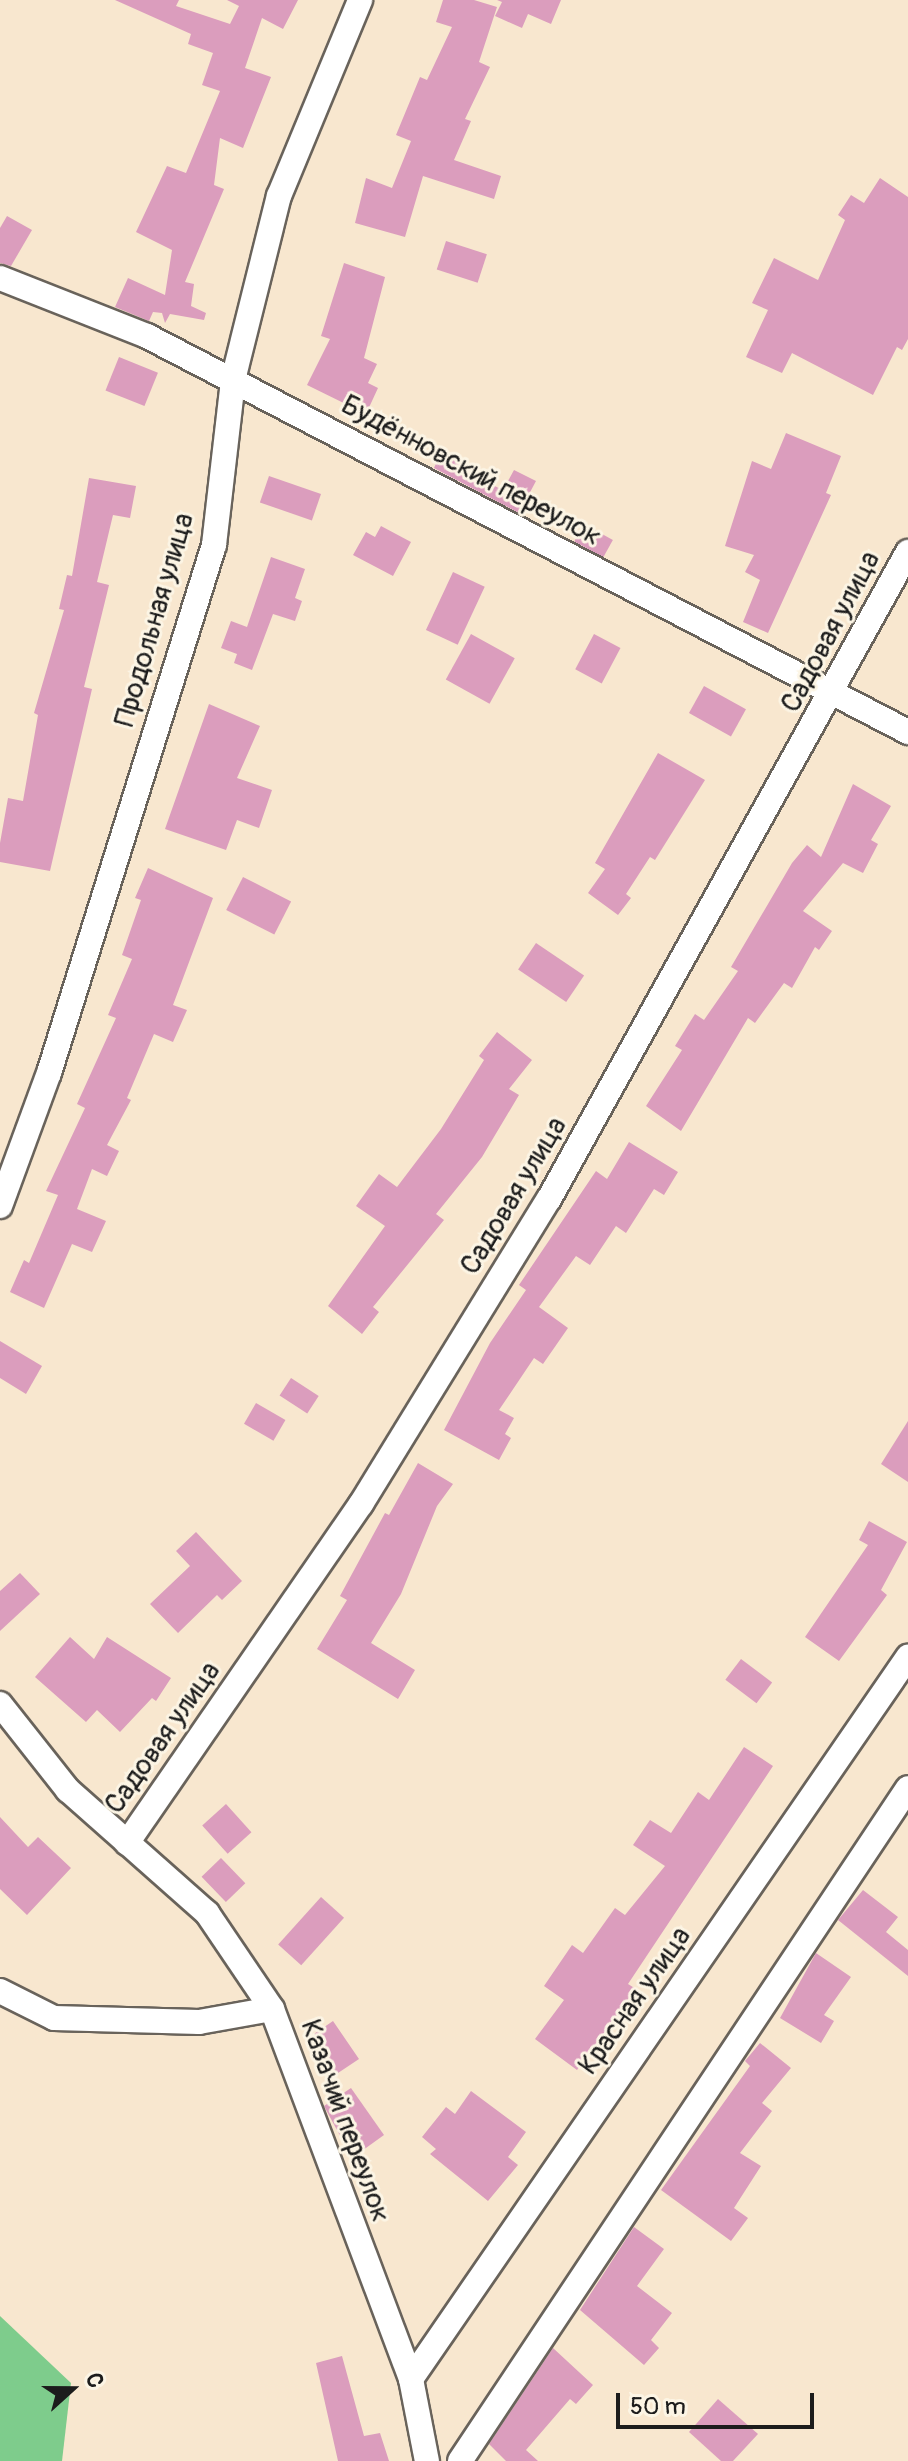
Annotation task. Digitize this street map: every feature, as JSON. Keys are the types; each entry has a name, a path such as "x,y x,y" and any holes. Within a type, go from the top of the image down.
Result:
{"street":[{"name":"Продольная улица","path":"0,1206 49,1073 214,545 233,380 279,196 360,0"},
{"name":"Будённовский переулок","path":"0,278 147,336 908,732"},
{"name":"Садовая улица","path":"127,1843 361,1504 541,1212 832,694 908,552"},
{"name":"Красная улица","path":"411,2379 908,1657"},
{"name":"Казачий переулок","path":"0,1704 68,1790 207,1913 272,2009 295,2063 340,2202 411,2379 427,2461"},
{"path":"460,2461 908,1788"},
{"path":"0,1991 54,2018 199,2022 272,2009"}],"green space":[{"path":"0,2316 71,2383 62,2461 0,2461"}],"building":[{"path":"115,0 179,0 176,6 230,24 239,6 227,0 298,0 283,29 262,18 245,68 271,77 243,148 220,138 214,185 224,189 185,282 194,284 191,306 206,313 204,320 170,314 165,323 162,313 153,312 149,321 115,307 128,278 165,295 172,250 136,232 167,166 186,173 220,91 202,85 213,53 188,44 191,34"},
{"path":"443,0 474,0 497,7 479,62 490,67 465,119 471,121 454,160 501,176 494,199 423,176 405,237 355,223 366,178 392,188 411,141 396,135 420,77 427,80 452,27 436,22"},
{"path":"497,0 561,0 551,24 528,14 522,28 495,16 502,2"},
{"path":"880,178 908,197 908,339 902,350 897,347 873,395 792,353 782,373 746,357 768,310 752,303 774,258 818,280 845,220 838,215 851,195 864,203"},
{"path":"7,216 32,230 11,266 0,263 0,228"},
{"path":"446,241 487,254 478,283 437,270"},
{"path":"344,263 385,277 364,358 377,364 368,383 378,388 366,414 307,385 330,339 321,336"},
{"path":"119,357 158,373 144,406 106,390"},
{"path":"786,433 841,456 826,493 831,495 768,633 743,622 760,580 745,572 754,555 725,546 752,461 771,469"},
{"path":"441,452 463,463 459,469 503,490 514,470 536,481 519,513 434,468"},
{"path":"269,476 321,494 312,520 260,502"},
{"path":"89,478 136,486 130,518 113,515 97,582 109,585 84,687 92,689 50,871 0,862 0,843 8,798 23,801 38,715 34,713 64,610 59,609 67,575 72,576"},
{"path":"584,524 613,540 603,557 574,541"},
{"path":"381,526 411,542 393,576 353,555 366,532 375,537"},
{"path":"271,557 305,569 295,598 302,601 295,621 273,614 252,670 234,663 237,654 221,648 231,621 247,627"},
{"path":"453,572 485,587 458,645 426,630"},
{"path":"471,634 515,658 490,704 446,679"},
{"path":"594,634 620,648 602,683 575,669"},
{"path":"704,686 746,709 731,736 689,713"},
{"path":"209,704 260,726 237,778 272,790 259,828 237,820 226,850 165,829"},
{"path":"658,753 705,780 655,860 650,857 626,894 631,898 618,915 588,893 605,869 595,863"},
{"path":"853,784 891,806 871,840 878,844 863,873 843,863 803,911 832,931 819,950 815,947 792,988 784,983 755,1023 748,1018 681,1131 646,1106 682,1050 675,1046 695,1014 704,1020 738,971 731,967 792,863 807,845 821,857"},
{"path":"148,868 213,898 173,1005 187,1010 173,1042 154,1034 127,1098 131,1100 107,1145 119,1151 107,1176 92,1169 77,1209 106,1221 92,1252 72,1244 44,1308 10,1292 24,1260 29,1263 58,1195 46,1191 85,1108 77,1104 116,1018 108,1015 132,959 122,955 141,900 135,898"},
{"path":"243,877 291,902 274,934 226,910"},
{"path":"536,943 584,975 566,1002 518,970"},
{"path":"497,1032 532,1060 509,1089 519,1095 482,1157 436,1214 444,1220 373,1307 379,1312 362,1334 328,1306 385,1226 356,1206 379,1174 397,1187 441,1129 484,1060 479,1056"},
{"path":"629,1142 678,1172 664,1195 654,1189 626,1233 616,1226 590,1265 576,1256 539,1307 568,1328 543,1364 534,1358 499,1410 514,1418 505,1434 511,1438 499,1460 444,1430 490,1343 526,1290 519,1285 596,1171 607,1179"},
{"path":"0,1341 42,1366 26,1394 0,1378"},
{"path":"291,1378 319,1396 307,1414 280,1396"},
{"path":"256,1403 285,1420 273,1441 244,1424"},
{"path":"908,1421 908,1482 881,1464"},
{"path":"418,1463 453,1484 437,1506 401,1594 371,1643 415,1670 398,1699 317,1649 347,1600 340,1596 385,1513 389,1515"},
{"path":"869,1521 907,1542 881,1590 887,1595 839,1661 805,1637 868,1545 859,1540"},
{"path":"196,1532 242,1581 222,1600 217,1595 178,1633 150,1604 190,1566 176,1551"},
{"path":"20,1573 40,1594 0,1631 0,1591"},
{"path":"70,1637 94,1659 107,1637 171,1678 156,1701 152,1698 120,1732 97,1710 86,1722 35,1677"},
{"path":"741,1659 772,1682 756,1703 725,1680"},
{"path":"744,1747 773,1766 628,1984 636,1989 577,2070 535,2039 564,2000 544,1986 572,1945 583,1953 615,1908 625,1915 665,1866 633,1845 650,1820 671,1833 698,1792 709,1800"},
{"path":"226,1804 251,1832 228,1854 202,1825"},
{"path":"0,1817 28,1847 38,1837 71,1868 27,1915 0,1889"},
{"path":"221,1858 245,1883 226,1902 202,1877"},
{"path":"863,1890 898,1917 886,1932 908,1950 908,1976 838,1920"},
{"path":"321,1897 344,1918 301,1965 278,1945"},
{"path":"816,1953 851,1977 824,2015 834,2021 821,2043 780,2018"},
{"path":"333,2021 359,2059 329,2079 310,2050 320,2043 314,2034"},
{"path":"760,2043 791,2068 762,2103 772,2111 740,2153 761,2166 734,2208 748,2218 731,2241 661,2190 750,2066 745,2061"},
{"path":"351,2088 384,2135 352,2158 324,2106"},
{"path":"471,2091 526,2132 508,2157 518,2165 488,2201 430,2154 436,2149 422,2137 446,2107 455,2114"},
{"path":"634,2227 664,2249 637,2286 672,2313 651,2340 659,2348 644,2365 580,2310"},
{"path":"553,2348 593,2385 576,2404 570,2399 526,2450 538,2461 506,2461 489,2444"},
{"path":"342,2356 364,2436 380,2433 389,2461 338,2461 316,2363"},
{"path":"718,2399 758,2434 733,2461 721,2461 689,2432"}]}
